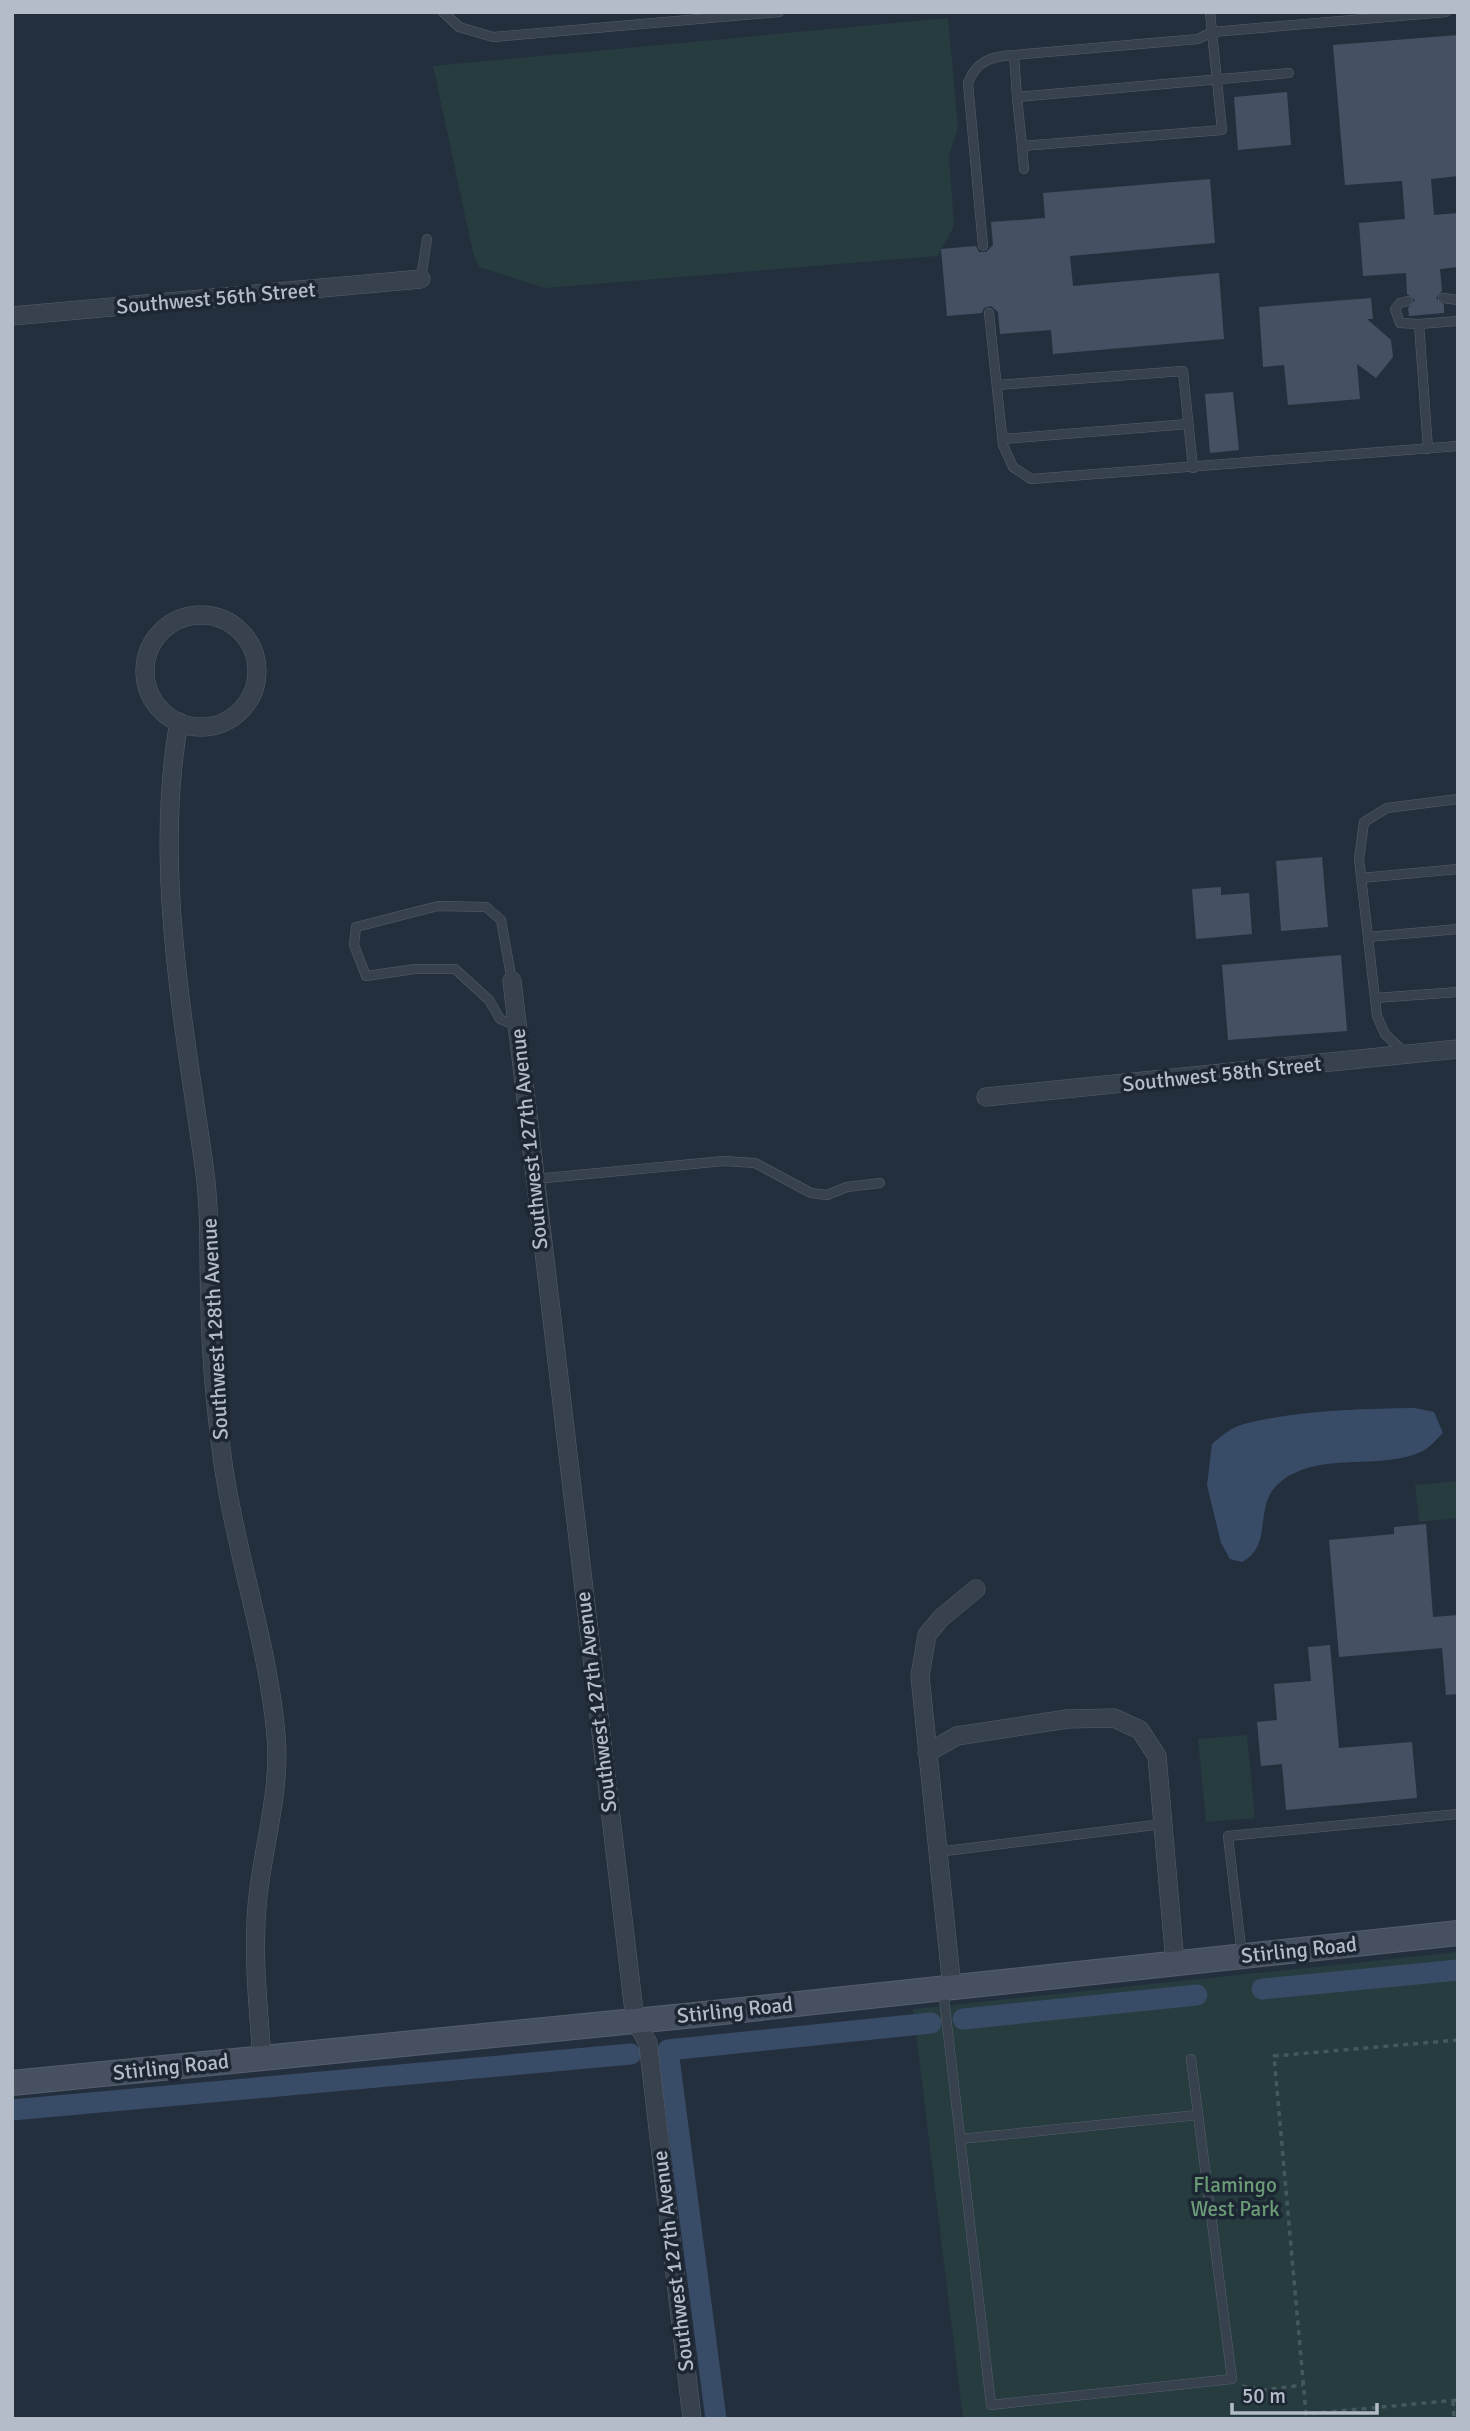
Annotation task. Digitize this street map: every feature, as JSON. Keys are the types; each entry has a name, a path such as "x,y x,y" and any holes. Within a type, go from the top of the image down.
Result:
{"street":[{"name":"Southwest 56th Street","path":"12,316 421,279"},
{"path":"195,615 214,616 231,623 245,635 254,651 257,670 255,688 246,705 232,717 215,725 197,727 179,722 164,714 146,687 146,654 165,627 195,615"},
{"name":"Southwest 128th Avenue","path":"179,722 171,779 170,874 179,980 208,1206 212,1354 223,1463 240,1557 269,1676 276,1739 274,1803 258,1894 254,1949 262,2058"},
{"name":"Southwest 127th Avenue","path":"512,981 533,1179 635,2020 648,2043 692,2419"},
{"name":"Southwest 58th Street","path":"985,1097 1458,1049"},
{"path":"947,1988 920,1676 927,1635 941,1618 976,1588"},
{"path":"927,1753 957,1736 1067,1719 1114,1718 1140,1730 1157,1756 1175,1964"},
{"name":"Stirling Road","path":"12,2083 1458,1933"}],"lane":[{"path":"443,12 459,27 493,37 779,12"},
{"path":"1022,146 1222,130 1210,12"},
{"path":"983,246 968,83 976,67 984,61 1013,55 1198,39 1212,32 1446,12"},
{"path":"1013,55 1024,169"},
{"path":"1017,97 1289,73"},
{"path":"421,279 427,239"},
{"path":"1443,298 1458,300"},
{"path":"1408,301 1400,303 1395,309 1400,323 1458,321"},
{"path":"989,313 1003,439 1013,467 1031,479 1458,446"},
{"path":"1419,324 1428,449"},
{"path":"997,386 1183,371 1193,468"},
{"path":"1003,439 1188,424"},
{"path":"1409,1055 1385,1034 1377,1016 1359,840 1364,822 1387,808 1458,799"},
{"path":"1361,878 1458,869"},
{"path":"512,981 501,920 486,907 439,906 356,927 354,945 366,976 415,969 455,969 489,1000 500,1019 517,1027"},
{"path":"1368,937 1458,929"},
{"path":"1375,998 1458,992"},
{"path":"533,1179 724,1161 755,1163 811,1193 827,1195 847,1187 880,1183"},
{"path":"1242,1956 1228,1836 1458,1814"},
{"path":"937,1852 1163,1824"},
{"path":"947,1988 960,2139 991,2405 1232,2379 1191,2059"},
{"path":"960,2139 1198,2115"}],"path":[{"path":"1454,2419 1455,2401 1306,2416 1275,2056 1458,2040"},
{"path":"1232,2379 1243,2386 1263,2390 1303,2385"}],"green space":[{"path":"948,18 958,128 949,156 954,226 938,256 545,288 479,267 473,253 433,66"},
{"path":"1458,1481 1458,1518 1419,1522 1415,1485"},
{"path":"1247,1735 1255,1818 1206,1822 1198,1739"},
{"name":"Flamingo West Park","path":"1458,1952 1458,2419 963,2419 913,2009"}],"water":[{"path":"1415,1408 1434,1412 1443,1433 1428,1447 1406,1457 1329,1464 1294,1473 1278,1484 1271,1493 1266,1504 1258,1546 1252,1555 1242,1562 1230,1559 1221,1543 1207,1485 1212,1444 1219,1438 1240,1425 1265,1419 1308,1413"}],"building":[{"path":"1458,35 1458,176 1431,179 1434,215 1458,213 1458,267 1440,269 1442,291 1436,298 1444,305 1444,313 1409,316 1408,308 1415,300 1407,294 1406,273 1363,276 1359,223 1405,219 1402,181 1345,185 1333,45"},
{"path":"1287,92 1291,145 1238,150 1234,97"},
{"path":"1210,179 1215,243 1070,256 1073,286 1219,273 1224,339 1053,354 1051,330 1000,334 998,312 991,306 984,308 982,313 947,316 941,249 976,246 979,252 986,252 993,245 991,222 1045,218 1043,193"},
{"path":"1371,298 1373,319 1367,319 1391,340 1393,357 1376,378 1357,364 1360,399 1288,405 1284,365 1263,367 1259,307"},
{"path":"1233,392 1239,450 1210,453 1205,394"},
{"path":"1322,857 1328,927 1281,931 1276,861"},
{"path":"1221,887 1221,895 1249,893 1252,934 1196,939 1192,889"},
{"path":"1341,955 1347,1031 1228,1040 1222,965"},
{"path":"1426,1524 1433,1617 1458,1615 1458,1694 1446,1695 1442,1648 1339,1657 1329,1540 1394,1534 1394,1527"},
{"path":"1330,1645 1339,1748 1412,1742 1417,1798 1286,1810 1282,1764 1261,1766 1257,1722 1277,1720 1274,1684 1311,1681 1308,1647"}],"waterway":[{"path":"1262,1989 1458,1970"},
{"path":"963,2019 1197,1995"},
{"path":"716,2419 668,2050 931,2023"},
{"path":"12,2110 631,2054"}]}
